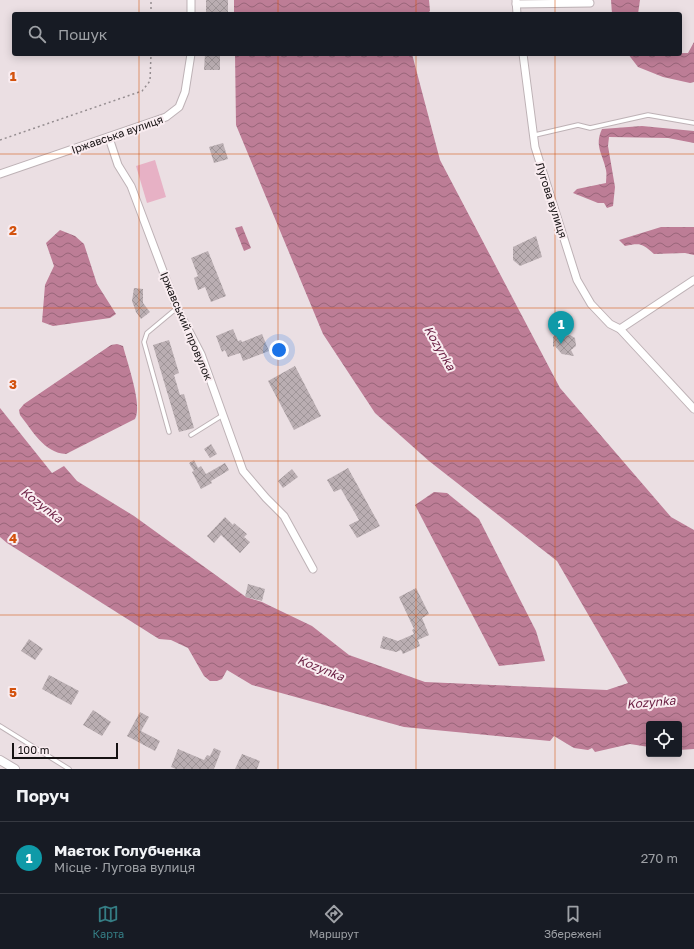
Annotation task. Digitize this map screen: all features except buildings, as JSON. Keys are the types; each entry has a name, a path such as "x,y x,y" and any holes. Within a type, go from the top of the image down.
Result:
{"street":[{"path":"191,0 191,12"},
{"path":"518,12 516,2 590,3"},
{"name":"Іржавська вулиця","path":"0,174 109,138 166,117 179,107 185,92 191,56"},
{"name":"Лугова вулиця","path":"523,56 535,135 535,147 577,280 591,304 610,324 620,329 694,409"},
{"name":"Іржавський провулок","path":"109,138 118,165 131,186 177,308 201,354 243,471 284,516 313,569"},
{"path":"620,329 694,280"},
{"path":"0,760 15,769"}],"lane":[{"path":"535,135 578,126 590,128 648,115 694,123"},
{"path":"169,432 144,342 148,333 177,308"},
{"path":"191,435 223,415"},
{"path":"0,726 69,769"}],"path":[{"path":"151,0 151,12"},
{"path":"0,140 142,90 150,81 151,56"}],"shaded area":[{"path":"155,160 166,197 147,203 136,166"}],"water":[{"path":"234,0 429,0 430,11 429,12 234,12"},
{"path":"611,0 640,0 638,12 612,12"},
{"path":"694,42 694,82 690,83 663,77 638,67 630,56 682,56 682,53 688,53"},
{"name":"Kozynka","path":"235,56 413,56 440,160 560,388 671,517 694,530 694,749 682,750 682,721 646,721 646,747 630,744 595,752 592,748 588,750 574,748 554,736 550,741 404,727 252,685 227,670 222,679 210,681 204,676 188,648 171,640 159,639 7,543 0,537 0,408 52,473 64,466 77,481 134,516 246,597 262,602 312,626 349,655 425,682 607,690 628,683 557,561 429,461 375,413 323,334 236,125"},
{"path":"642,126 694,131 694,143 668,138 609,137 608,146 615,187 613,206 607,208 604,203 598,203 573,193 577,189 606,183 605,164 599,145 602,129"},
{"path":"242,226 251,248 244,251 235,228"},
{"path":"661,227 694,227 694,255 685,253 654,254 644,246 634,244 625,246 619,240"},
{"path":"60,230 75,236 84,244 97,284 116,314 110,318 53,326 42,322 45,285 54,266 46,243"},
{"path":"117,344 123,346 134,384 137,404 135,419 66,454 51,450 34,434 20,415 19,410 24,404 111,345"},
{"path":"434,492 447,493 479,519 536,631 545,661 499,666 415,505"}],"place":[{"name":"Маєток Голубченка","path":"561,344"}]}
